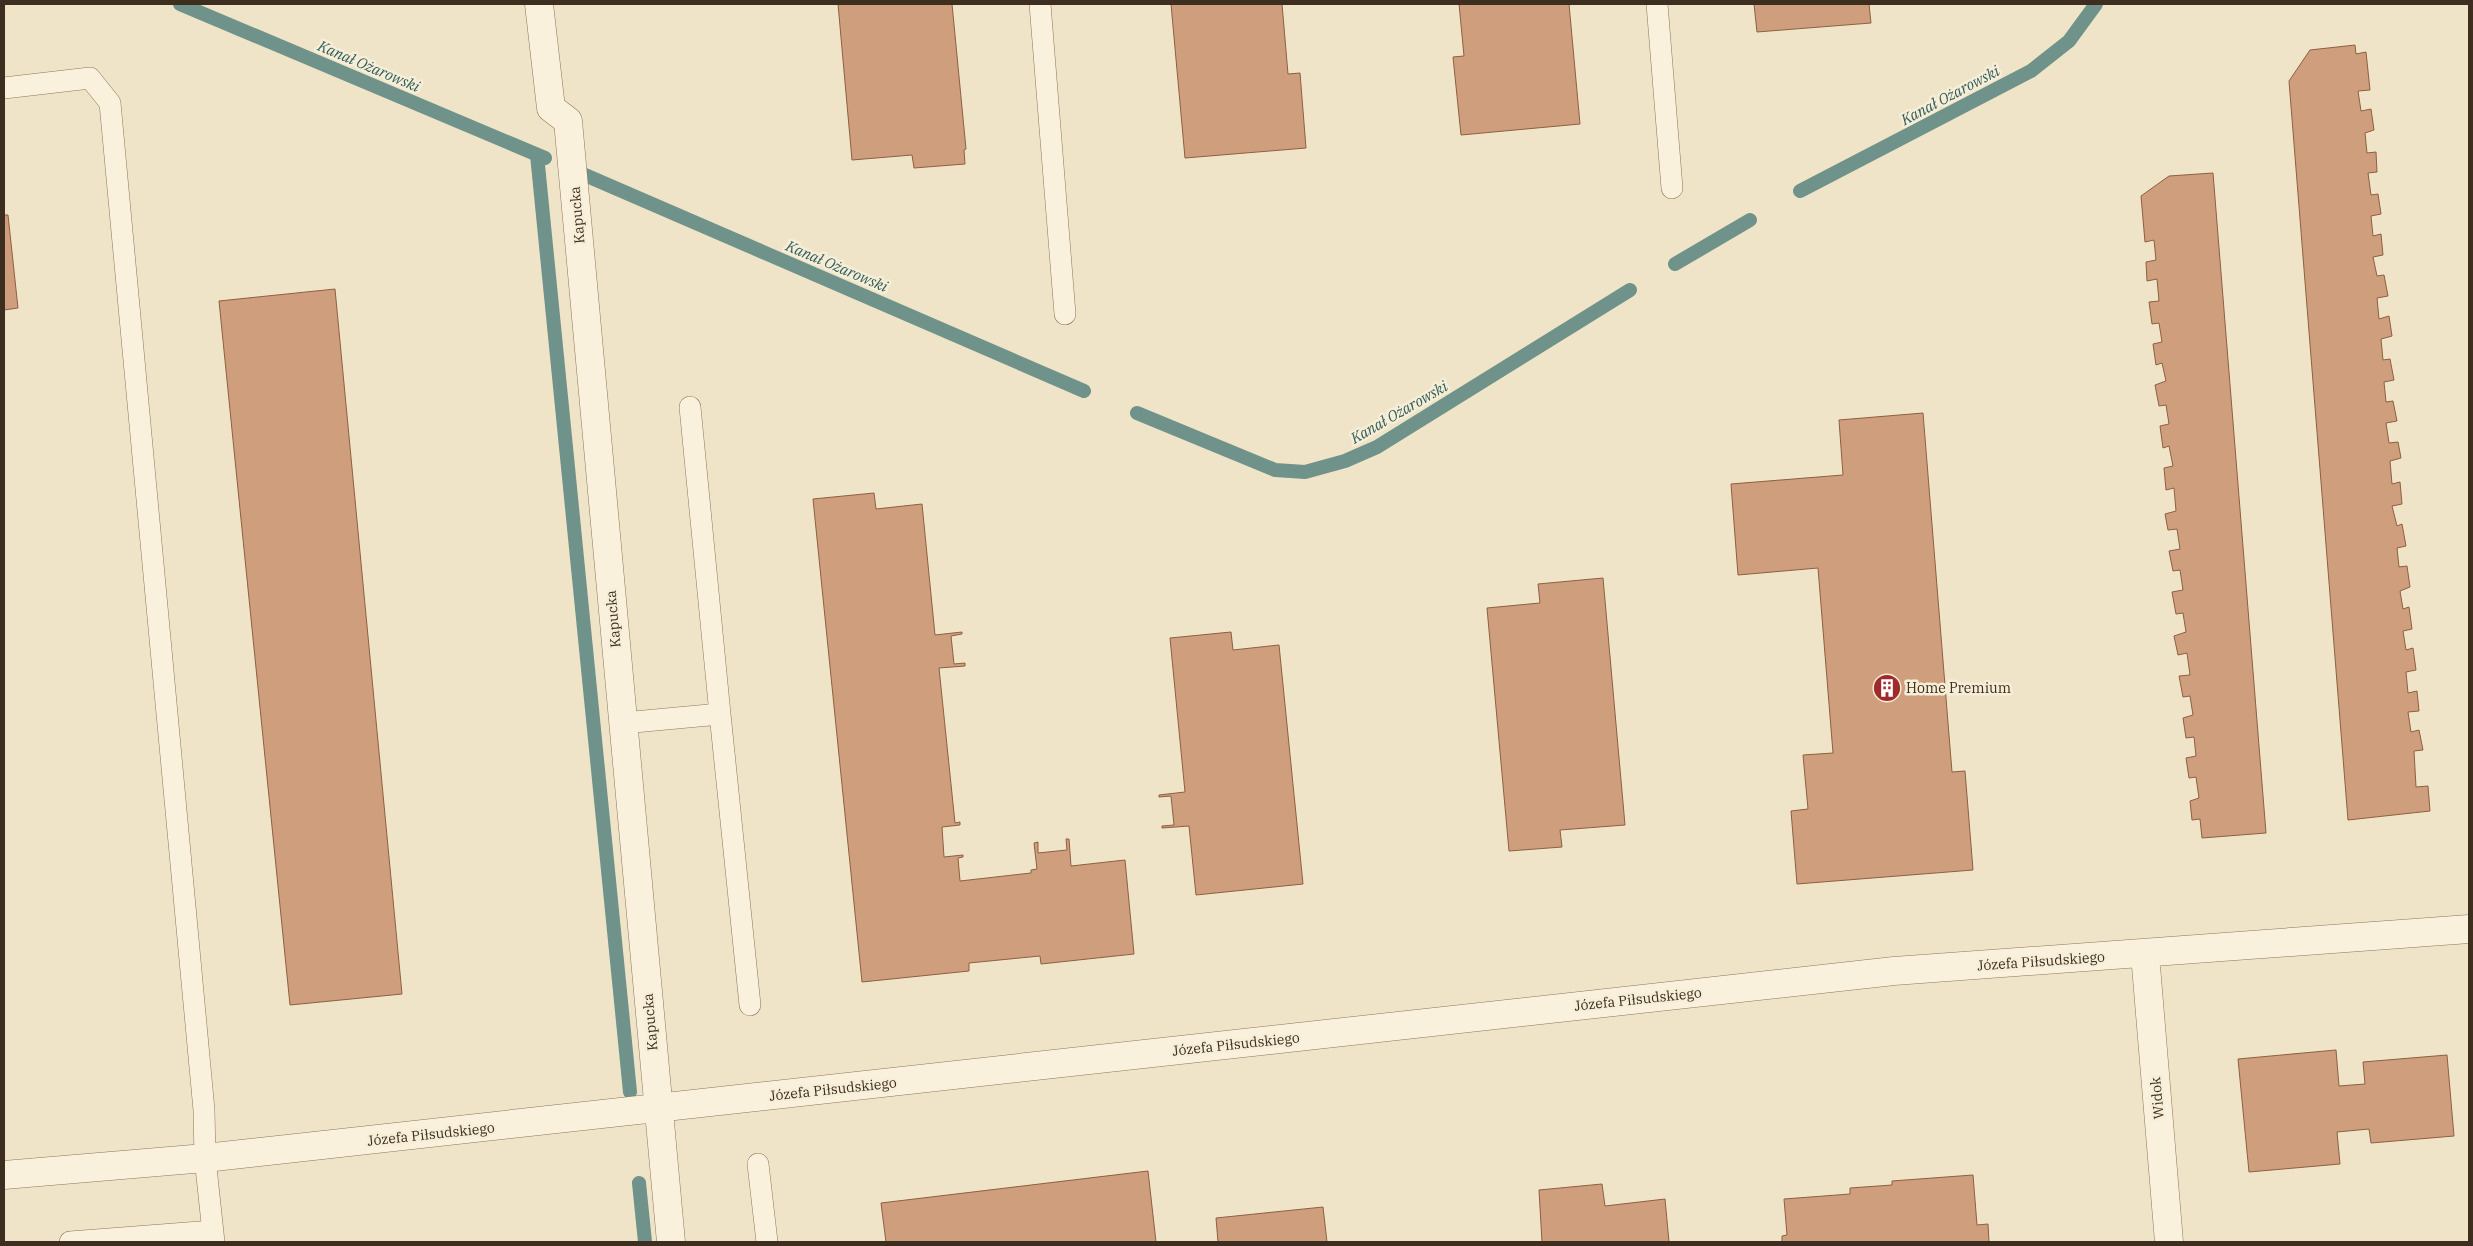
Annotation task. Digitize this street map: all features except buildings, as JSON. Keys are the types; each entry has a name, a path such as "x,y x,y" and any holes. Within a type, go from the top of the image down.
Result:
{"street":[{"name":"Kapucka","path":"540,4 551,108 568,121 671,1242"},
{"name":"Józefa Piłsudskiego","path":"4,1175 205,1158 1884,972 2469,929"},
{"name":"Widok","path":"2145,954 2169,1242"}],"lane":[{"path":"1040,4 1065,314"},
{"path":"1656,4 1672,188"},
{"path":"4,88 90,78 110,102 201,1076 205,1158 214,1237 70,1242"},
{"path":"690,407 750,1005"},
{"path":"623,723 720,714"},
{"path":"758,1164 767,1242"}],"waterway":[{"name":"Kanał Ożarowski","path":"180,4 545,158"},
{"name":"Kanał Ożarowski","path":"1800,191 2031,71 2069,41 2096,4"},
{"path":"537,155 630,1092"},
{"name":"Kanał Ożarowski","path":"578,172 1084,391"},
{"name":"Kanał Ożarowski","path":"1675,264 1750,220"},
{"name":"Kanał Ożarowski","path":"1137,413 1275,470 1305,472 1345,461 1377,447 1630,290"},
{"path":"639,1183 645,1242"}],"place":[{"name":"Home Premium","path":"1887,688"}]}
